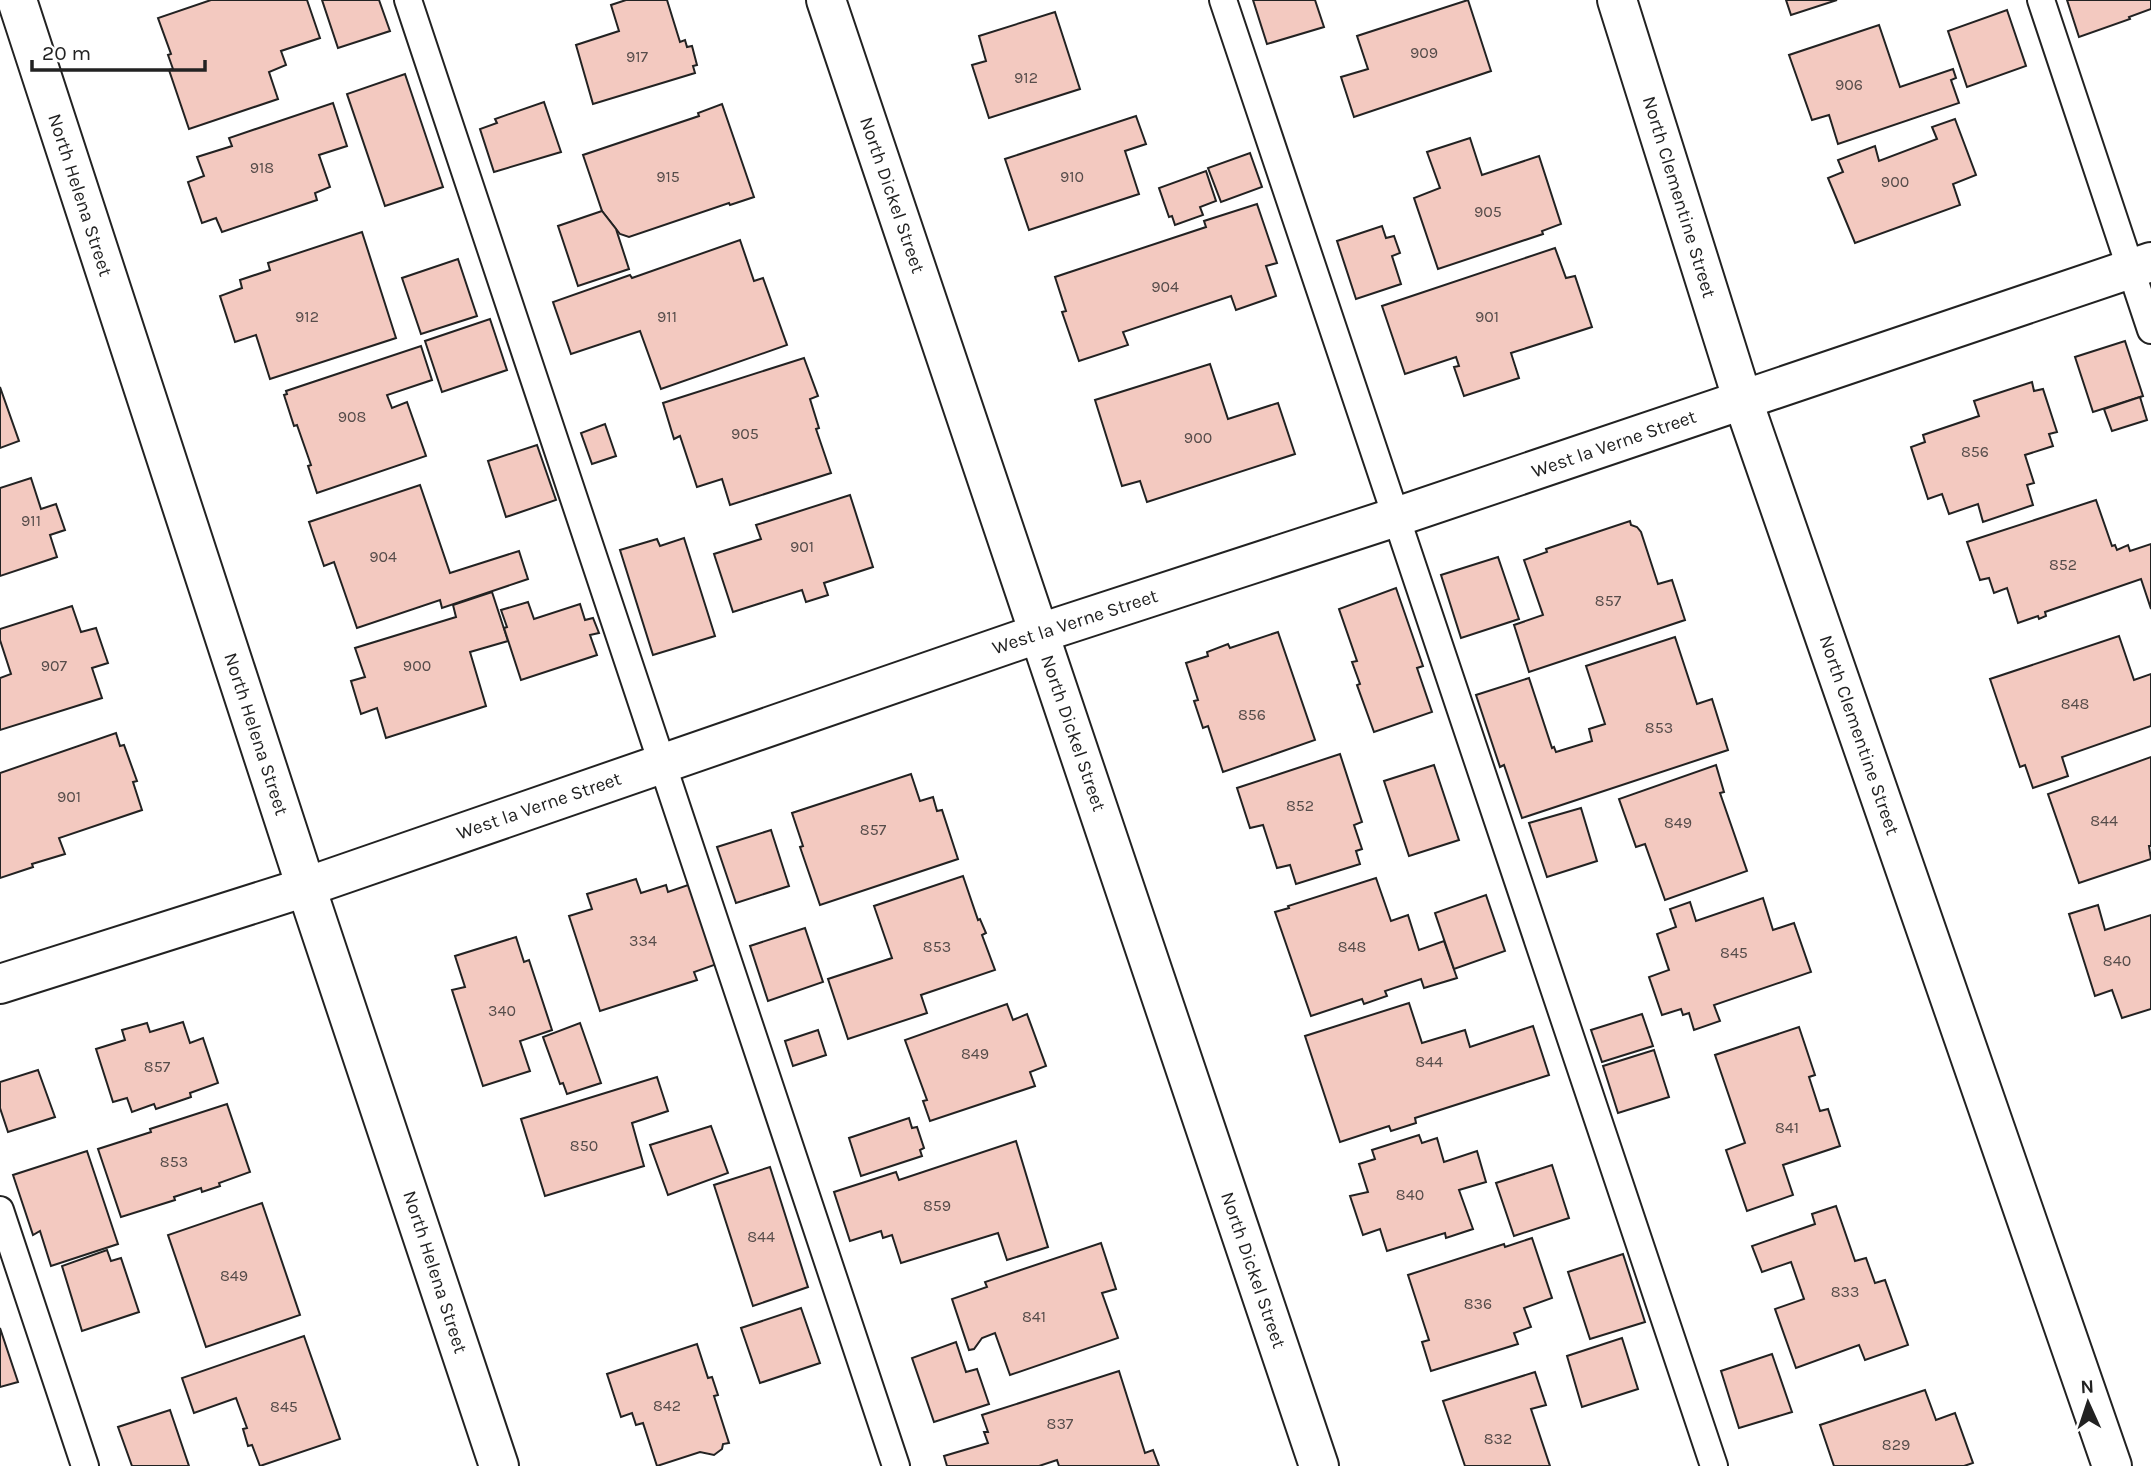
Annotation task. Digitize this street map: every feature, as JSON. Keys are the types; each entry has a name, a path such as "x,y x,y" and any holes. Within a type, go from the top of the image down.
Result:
{"street":[{"name":"North Helena Street","path":"17,0 306,887 499,1466"},
{"name":"North Dickel Street","path":"826,0 1319,1466"},
{"name":"North Clementine Street","path":"1618,0 1743,401 2112,1466"},
{"name":"West la Verne Street","path":"0,984 306,887 1040,633 1396,517 2141,266"}],"lane":[{"path":"408,0 897,1466"},
{"path":"1223,0 1714,1466"},
{"path":"2041,0 2141,266 2151,330"},
{"path":"0,1210 85,1466"}],"building":[{"path":"211,0 307,0 320,38 281,51 286,65 269,72 278,99 189,129 169,70 173,69 168,55 171,54 158,18"},
{"path":"322,0 379,0 390,31 338,48"},
{"path":"626,0 667,0 680,42 685,40 687,47 692,46 697,65 693,66 695,73 593,104 576,45 619,31 611,5"},
{"path":"1253,0 1315,0 1324,27 1267,44"},
{"path":"1468,0 1491,71 1354,117 1341,77 1368,69 1357,36"},
{"path":"1786,0 1837,0 1791,15"},
{"path":"2067,0 2151,0 2151,9 2079,37"},
{"path":"2007,10 2026,66 1967,87 1948,31"},
{"path":"1055,12 1080,89 989,118 972,65 986,61 979,36"},
{"path":"1879,25 1900,87 1953,69 1956,78 1951,80 1959,103 1838,144 1829,115 1812,120 1789,55"},
{"path":"405,74 443,187 385,206 347,94"},
{"path":"544,102 561,152 494,172 480,129 497,123 495,119"},
{"path":"333,103 347,146 319,155 330,187 315,193 317,200 222,232 216,218 202,223 188,182 204,176 197,157 232,146 229,138"},
{"path":"722,104 754,197 629,237 620,234 602,211 583,155 699,116 698,113"},
{"path":"1136,116 1146,144 1125,151 1139,194 1029,230 1005,159"},
{"path":"1955,119 1976,175 1953,184 1960,205 1855,243 1828,178 1843,172 1838,160 1875,146 1879,161 1937,139 1932,127"},
{"path":"1470,138 1482,175 1539,156 1561,224 1542,231 1543,234 1438,269 1414,198 1440,188 1427,152"},
{"path":"1250,153 1262,187 1221,202 1208,168"},
{"path":"1206,171 1216,201 1200,207 1203,215 1175,225 1172,216 1169,217 1159,188"},
{"path":"1257,204 1277,263 1266,266 1276,296 1236,310 1231,296 1123,332 1128,345 1079,361 1062,312 1066,311 1055,277 1206,227 1204,221"},
{"path":"602,211 616,229 629,269 578,286 558,226"},
{"path":"1382,226 1386,238 1394,236 1400,253 1392,256 1401,284 1356,299 1337,241"},
{"path":"362,232 396,338 270,379 256,335 235,342 220,296 242,288 240,280 270,270 268,263"},
{"path":"740,240 754,281 763,278 787,345 661,389 640,331 571,354 553,302"},
{"path":"1555,248 1566,278 1575,276 1592,327 1511,353 1519,378 1464,396 1454,367 1459,366 1456,357 1405,374 1382,306"},
{"path":"458,259 477,316 421,334 402,278"},
{"path":"490,319 507,370 442,392 425,341"},
{"path":"2125,341 2143,396 2093,412 2075,357"},
{"path":"421,346 432,380 387,395 392,408 407,402 426,456 317,493 308,466 311,465 284,395 287,394 286,391"},
{"path":"804,358 818,396 810,399 819,428 816,429 831,473 730,505 722,479 697,487 680,436 674,439 663,403"},
{"path":"1210,364 1228,419 1278,403 1295,454 1147,502 1140,481 1122,486 1095,400"},
{"path":"2032,382 2034,391 2043,389 2057,432 2049,434 2053,446 2025,455 2034,483 2027,485 2033,505 1983,522 1978,504 1949,514 1942,494 1928,499 1911,447 1925,442 1923,435 1979,416 1974,401"},
{"path":"0,387 19,441 0,448"},
{"path":"2140,397 2147,420 2112,431 2104,409"},
{"path":"605,424 616,456 592,464 581,433"},
{"path":"537,445 556,500 506,517 488,461"},
{"path":"31,478 41,509 56,504 65,530 50,535 57,557 0,576 0,488"},
{"path":"420,485 450,573 519,551 528,579 442,608 440,600 357,628 334,562 324,566 309,522"},
{"path":"850,495 873,567 824,583 828,595 806,602 802,590 733,612 714,554 761,539 756,525"},
{"path":"2096,500 2112,546 2115,545 2117,550 2128,545 2130,551 2151,544 2151,609 2141,579 2045,612 2046,616 2039,619 2038,616 2018,623 2007,588 1994,593 1989,578 1980,580 1967,542"},
{"path":"1630,521 1631,525 1641,532 1658,584 1672,580 1685,620 1529,672 1514,625 1543,615 1524,560 1547,552 1546,549"},
{"path":"684,538 715,636 653,655 620,550 657,539 660,546"},
{"path":"1498,557 1519,619 1461,638 1441,575"},
{"path":"1396,588 1423,666 1417,668 1432,712 1374,732 1357,685 1360,684 1352,662 1357,661 1339,609"},
{"path":"492,592 508,641 470,652 486,706 386,738 377,708 361,714 351,681 365,677 355,648 456,617 453,605"},
{"path":"528,602 534,619 580,604 585,620 593,618 599,633 590,635 597,655 521,680 501,610"},
{"path":"72,606 81,632 96,628 108,663 92,668 102,698 0,730 0,678 11,674 0,640 0,629"},
{"path":"1278,632 1315,740 1223,772 1208,726 1203,728 1194,701 1198,700 1186,663 1208,656 1207,652 1228,644 1230,648"},
{"path":"2119,636 2134,680 2151,674 2151,726 2062,757 2068,776 2033,788 2025,765 2020,767 1990,679"},
{"path":"1675,637 1697,704 1712,699 1728,750 1522,818 1504,765 1500,767 1476,695 1529,678 1552,748 1554,747 1556,752 1592,741 1589,729 1605,724 1586,666"},
{"path":"116,733 120,746 124,745 137,781 133,782 142,810 59,838 65,854 0,878 0,773"},
{"path":"1340,754 1362,822 1354,825 1362,849 1356,851 1360,864 1296,884 1290,865 1277,868 1263,825 1250,828 1237,788"},
{"path":"2151,757 2151,859 2079,883 2048,794"},
{"path":"1434,765 1459,840 1409,856 1384,781"},
{"path":"1716,765 1724,792 1720,793 1747,871 1665,900 1645,844 1636,847 1619,799"},
{"path":"911,774 920,801 933,797 937,811 942,810 958,859 820,905 800,847 803,846 792,813"},
{"path":"1581,808 1597,861 1547,877 1529,823"},
{"path":"771,830 789,886 736,903 717,847"},
{"path":"963,876 978,920 980,919 986,933 982,935 995,970 921,995 927,1013 848,1039 828,979 892,958 874,906"},
{"path":"1376,878 1391,921 1408,915 1419,950 1444,941 1457,978 1424,988 1421,979 1385,991 1387,996 1364,1004 1362,999 1311,1016 1275,912"},
{"path":"636,879 641,893 666,885 668,892 691,884 717,964 694,972 697,980 600,1011 569,916 592,909 587,894"},
{"path":"1486,895 1505,951 1454,969 1435,913"},
{"path":"1763,898 1773,930 1794,923 1811,972 1714,1005 1720,1021 1694,1030 1689,1013 1683,1015 1681,1009 1662,1015 1649,977 1669,970 1657,934 1676,927 1670,909 1690,902 1696,921"},
{"path":"2098,905 2105,930 2151,915 2151,1009 2122,1018 2112,990 2095,996 2069,914"},
{"path":"805,928 823,982 768,1001 750,946"},
{"path":"516,937 524,962 529,960 552,1030 520,1041 530,1071 483,1086 452,990 465,987 455,956"},
{"path":"1409,1003 1422,1043 1465,1030 1470,1047 1533,1026 1549,1075 1415,1118 1416,1123 1391,1131 1389,1126 1340,1142 1305,1036"},
{"path":"1007,1004 1013,1020 1027,1014 1046,1066 1030,1072 1035,1086 930,1121 923,1101 927,1100 905,1040"},
{"path":"1642,1014 1653,1046 1602,1062 1591,1030"},
{"path":"183,1022 190,1043 203,1038 218,1083 190,1093 191,1097 156,1109 154,1104 132,1112 127,1098 113,1102 96,1049 125,1040 122,1030 147,1023 150,1032"},
{"path":"580,1023 601,1083 567,1094 563,1083 560,1084 543,1037"},
{"path":"1799,1027 1815,1075 1809,1077 1820,1111 1828,1109 1840,1146 1783,1165 1793,1195 1747,1211 1726,1150 1745,1143 1715,1055"},
{"path":"818,1030 826,1055 793,1066 785,1041"},
{"path":"1654,1050 1669,1097 1618,1113 1603,1066"},
{"path":"38,1070 55,1117 8,1132 0,1108 0,1082"},
{"path":"657,1077 668,1111 632,1123 644,1166 545,1196 521,1119"},
{"path":"227,1104 250,1172 219,1183 220,1186 202,1192 201,1188 174,1197 175,1200 121,1217 98,1149"},
{"path":"909,1118 912,1128 917,1127 924,1148 920,1150 922,1156 861,1176 849,1138"},
{"path":"711,1126 728,1173 668,1195 650,1145"},
{"path":"1419,1135 1422,1143 1437,1138 1444,1162 1477,1151 1486,1182 1459,1190 1473,1229 1446,1238 1445,1233 1387,1251 1380,1229 1363,1235 1350,1196 1368,1192 1359,1164 1375,1159 1372,1150"},
{"path":"1016,1141 1048,1247 1007,1260 998,1233 901,1263 892,1235 883,1238 881,1231 850,1241 834,1192 896,1172 899,1180"},
{"path":"87,1151 118,1244 51,1266 40,1231 33,1235 13,1175"},
{"path":"1552,1165 1569,1218 1514,1236 1496,1183"},
{"path":"770,1167 808,1287 753,1306 714,1185"},
{"path":"262,1203 300,1315 206,1347 168,1235"},
{"path":"1836,1206 1855,1261 1866,1258 1875,1283 1885,1280 1908,1345 1865,1360 1859,1345 1796,1368 1775,1309 1804,1299 1791,1262 1762,1272 1752,1246 1815,1224 1812,1214"},
{"path":"1532,1238 1552,1298 1524,1308 1531,1327 1514,1333 1518,1344 1431,1371 1422,1342 1429,1340 1408,1275 1504,1244 1505,1247"},
{"path":"1101,1243 1116,1289 1102,1293 1118,1338 1010,1375 995,1333 982,1338 974,1349 969,1350 952,1299 987,1287 985,1282"},
{"path":"107,1250 111,1261 121,1258 139,1312 82,1331 62,1266"},
{"path":"1623,1254 1645,1322 1590,1339 1568,1272"},
{"path":"801,1308 820,1363 760,1383 741,1328"},
{"path":"0,1328 18,1382 0,1387"},
{"path":"304,1336 340,1439 260,1466 252,1445 248,1446 243,1429 247,1428 236,1398 194,1413 182,1378"},
{"path":"1622,1338 1638,1389 1582,1407 1567,1356"},
{"path":"956,1342 966,1372 977,1369 989,1404 934,1422 912,1358"},
{"path":"697,1344 708,1378 712,1377 718,1395 714,1396 729,1443 723,1444 722,1449 714,1455 700,1452 657,1466 643,1423 636,1425 632,1413 621,1417 607,1374"},
{"path":"1772,1354 1792,1412 1739,1428 1721,1371"},
{"path":"1119,1371 1145,1453 1153,1450 1159,1466 1059,1466 1057,1460 1039,1466 947,1466 944,1456 988,1443 984,1432 988,1432 982,1415"},
{"path":"1535,1372 1546,1405 1531,1409 1550,1466 1465,1466 1443,1401"},
{"path":"1925,1390 1936,1420 1955,1413 1973,1463 1964,1466 1834,1466 1820,1425"},
{"path":"170,1410 189,1466 132,1466 118,1427"}]}
